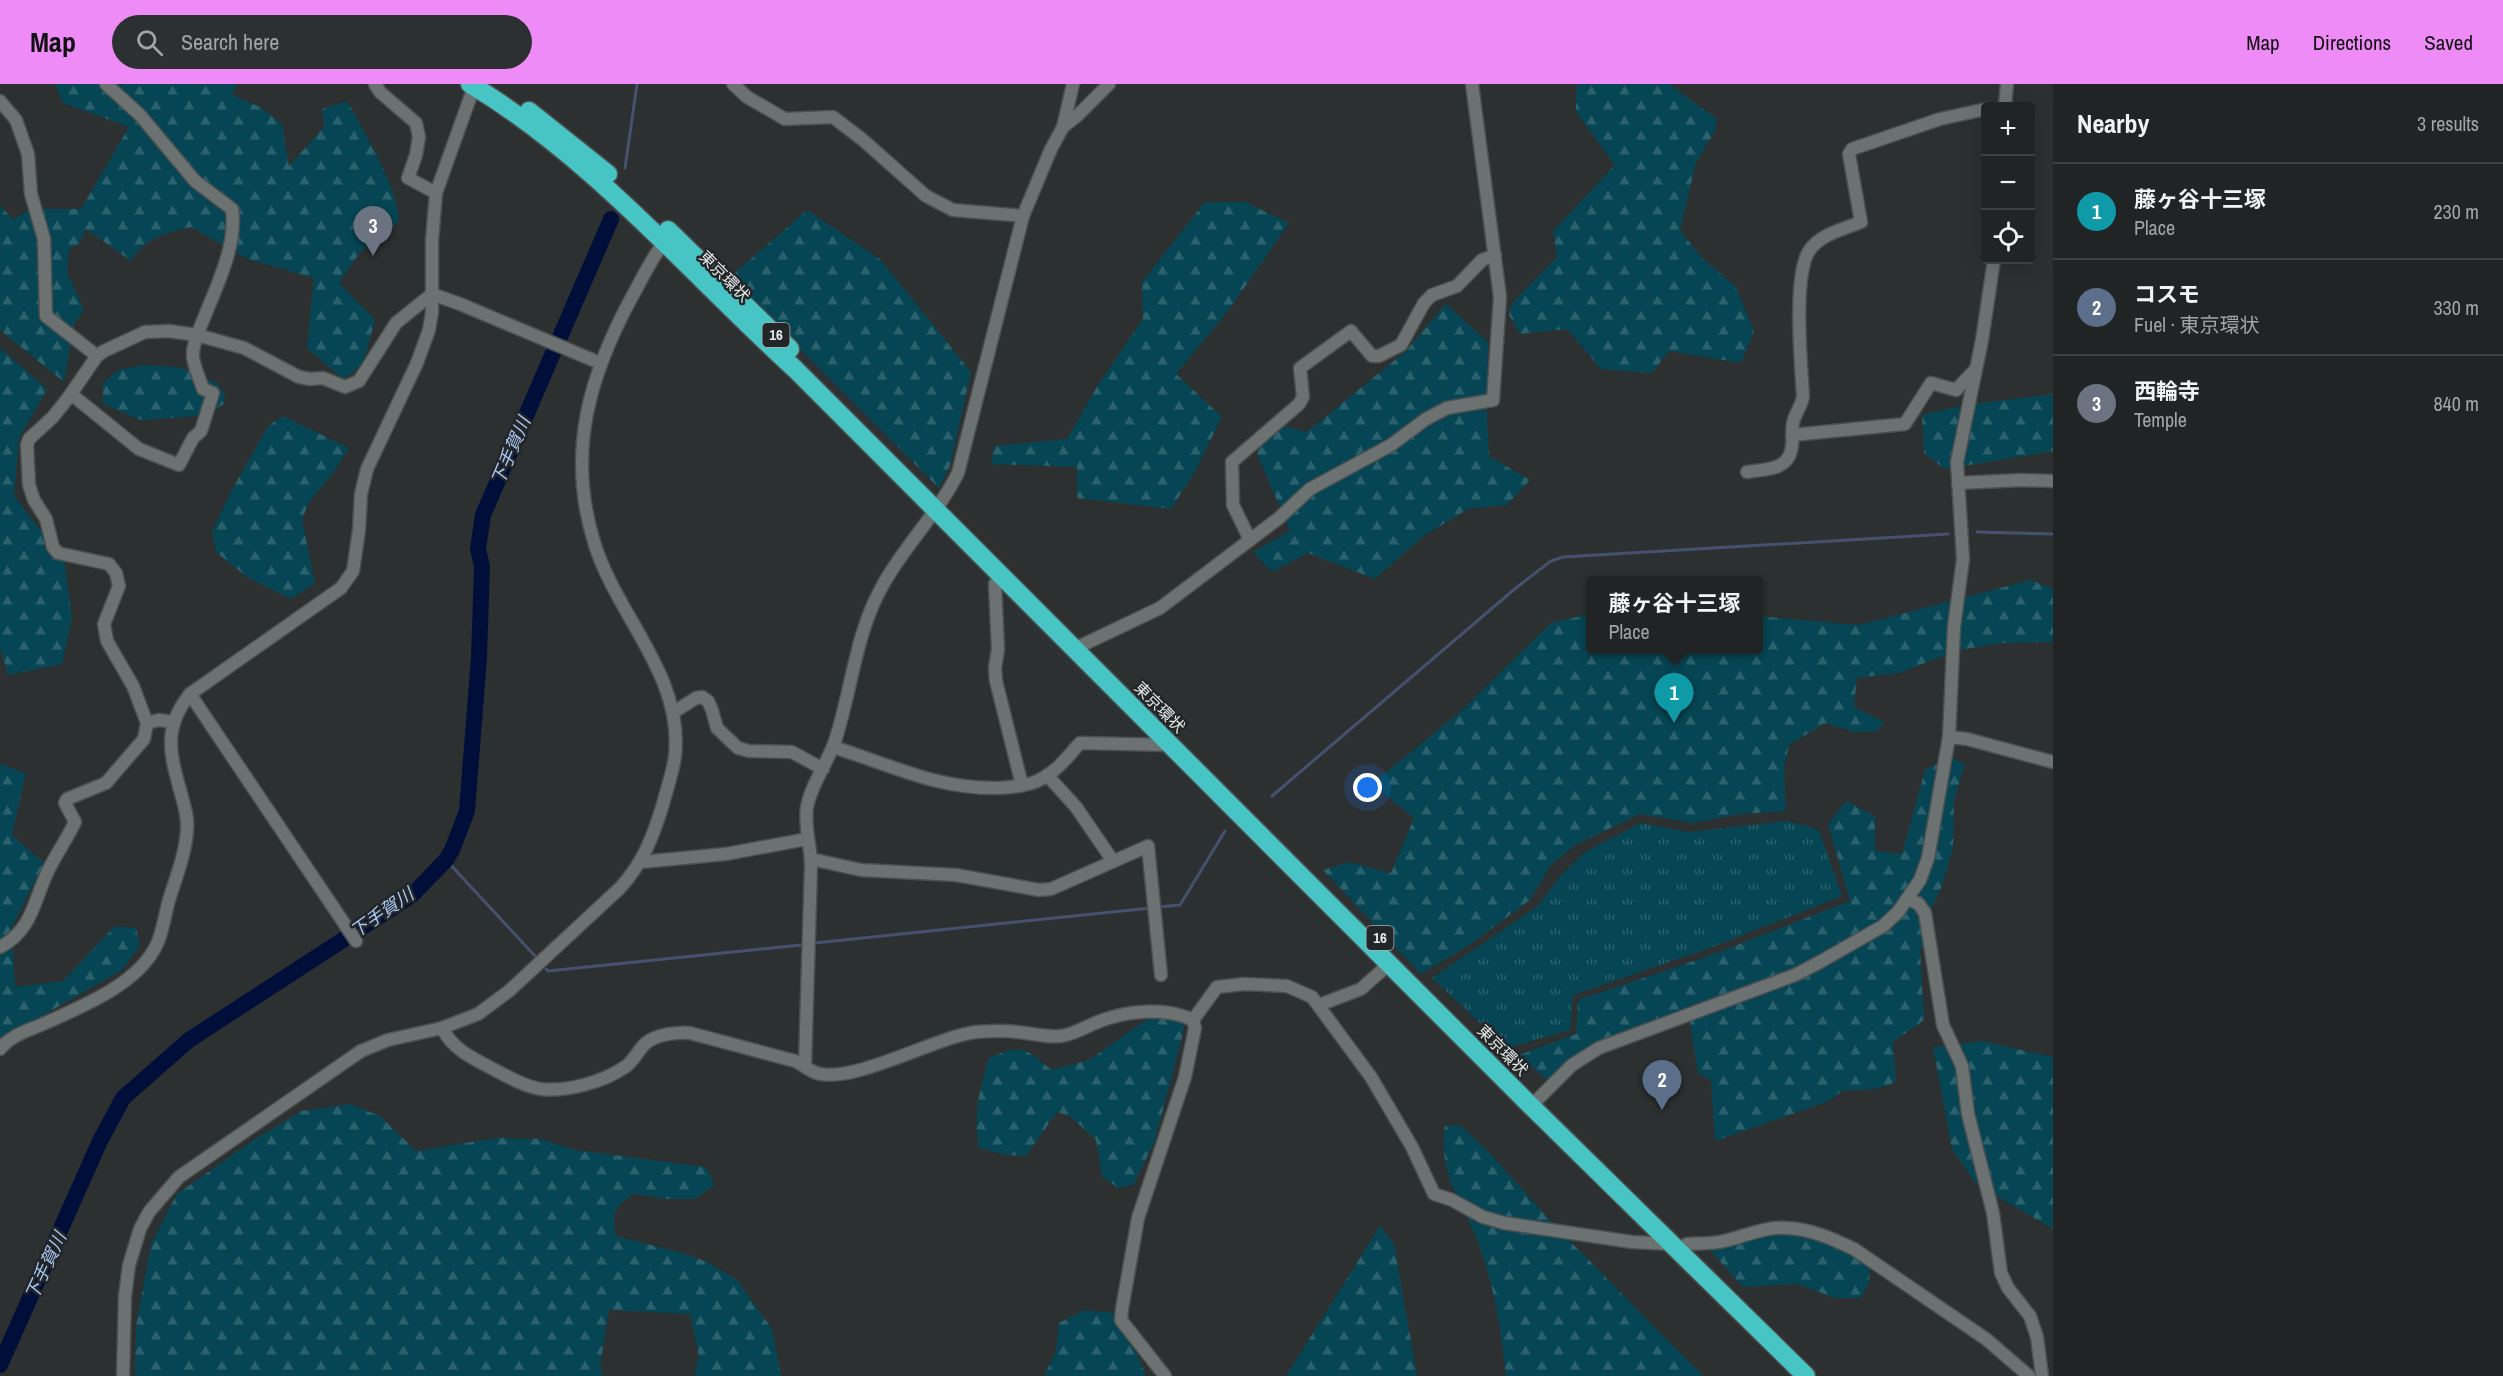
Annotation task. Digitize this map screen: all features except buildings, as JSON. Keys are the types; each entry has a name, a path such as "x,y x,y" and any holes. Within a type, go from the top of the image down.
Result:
{"highway":[{"name":"東京環状","path":"477,85 668,238 1679,1244 1806,1376"},
{"name":"東京環状","path":"938,506 1000,576 1079,646 1170,745 1389,964 1536,1102"},
{"name":"東京環状","path":"1679,1244 1819,1376"}],"street":[{"path":"71,394 139,449 179,465 193,438 201,431 213,393 203,389 193,357 197,335 215,292 234,223 232,209 195,181 140,115 106,84"},
{"path":"375,84 380,92 416,123 419,137 408,178 436,193"},
{"path":"733,84 747,97 785,119 832,117 926,196 953,210 1023,216"},
{"path":"1063,128 1073,84"},
{"path":"806,1065 811,859 807,839 807,807 812,790 833,747 872,608 897,561 938,506 958,473 1023,216 1051,149 1063,128 1109,84"},
{"path":"1079,646 1160,608 1279,518 1310,489 1391,445 1426,419 1447,408 1493,400 1499,316 1495,255 1472,84"},
{"path":"2005,102 2007,84"},
{"path":"0,1049 11,1038 70,1012 125,981 146,963 157,944 186,844 188,826 186,811 170,754 173,722 179,707 190,694 340,588 353,570 361,495 367,469 429,330 436,193 477,85"},
{"path":"0,101 16,120 28,154 32,194 44,239 46,316 97,356"},
{"path":"1747,472 1778,467 1786,462 1791,452 1793,421 1803,404 1799,328 1805,259 1810,249 1828,235 1861,222 1849,154 1852,149 1940,119 1981,110"},
{"path":"123,1376 125,1296 129,1265 140,1229 149,1212 178,1177 362,1052 388,1040 442,1028 478,1014 509,991 612,896 635,872 641,862 654,833 675,757 674,712 661,677 610,584 593,540 582,464 583,438 586,411 600,363 612,334 668,238"},
{"path":"1250,540 1233,505 1232,462 1299,404 1303,397 1300,368 1351,331 1372,356 1379,356 1401,345 1424,303 1432,295 1457,286 1482,260 1495,255"},
{"path":"1536,1102 1572,1065 1587,1054 1637,1032 1795,975 1883,926 1908,899 1928,858 1949,737 1954,627 1962,575 1957,462 1976,369 1993,264"},
{"path":"0,947 11,941 28,922 47,872 67,840 75,822 65,803 111,779 144,739 147,723 133,686 107,641 104,624 119,586 116,573 110,564 58,553 53,547 46,519 34,500 29,484 26,452 29,439 53,417 97,356 145,332 169,331 197,335 244,348 299,377 323,378 345,387 358,381 396,323 432,294"},
{"path":"432,294 600,363"},
{"path":"1792,435 1905,424 1931,383 1956,390 1976,369"},
{"path":"1958,483 2053,481"},
{"path":"1000,576 995,584 998,649 995,668 996,681 1022,785"},
{"path":"190,694 356,941"},
{"path":"674,712 696,698 702,697 708,701 717,728 738,748 748,751 792,752 823,769"},
{"path":"147,723 159,720 173,722"},
{"path":"1949,737 1967,739 2053,762"},
{"path":"833,747 931,781 977,788 1022,785 1047,775 1060,765 1080,742 1170,745"},
{"path":"1047,775 1076,807 1113,861"},
{"path":"641,862 726,854 807,839"},
{"path":"811,859 861,870 956,875 1039,890 1051,890 1148,846 1161,975"},
{"path":"1908,899 1919,904 1925,913 1941,1016 1962,1066 1968,1114 1993,1213 2001,1273 2008,1288 2030,1316 2037,1337 2042,1376"},
{"path":"1318,1005 1361,989 1389,964"},
{"path":"1193,1020 1217,987 1244,984 1287,986 1307,994 1318,1005 1371,1077 1412,1147 1434,1194 1452,1200 1483,1217 1632,1242 1679,1244 1724,1242 1762,1229 1786,1227 1803,1229 1854,1249 1986,1339 2029,1376"},
{"path":"442,1028 452,1044 472,1059 541,1089 577,1086 604,1077 626,1067 647,1042 679,1032 806,1065 813,1072 830,1074 848,1073 973,1032 1014,1031 1065,1036 1109,1018 1153,1012 1171,1012 1193,1020"},
{"path":"1165,1376 1121,1320 1138,1218 1185,1077 1195,1028 1193,1020"}],"green space":[{"path":"55,84 237,84 232,95 260,107 282,124 289,166 324,127 322,109 347,101 388,179 398,211 398,223 361,251 339,283 375,320 363,364 343,379 307,348 314,278 248,259 191,227 157,238 143,247 131,261 86,229 79,244 69,249 67,272 84,310 74,324 64,382 0,330 0,205 13,220 30,209 81,209 129,127 63,103"},
{"path":"1579,84 1669,84 1717,119 1715,131 1696,163 1680,230 1701,257 1736,287 1754,331 1741,363 1669,351 1652,373 1601,369 1567,329 1520,334 1509,315 1512,303 1557,257 1553,231 1615,165 1576,112 1576,89"},
{"path":"1205,202 1245,202 1289,223 1228,311 1176,374 1222,417 1195,472 1171,509 1077,498 1077,467 991,464 994,446 1067,439 1098,385 1143,319 1142,282"},
{"path":"807,210 880,259 971,372 950,466 939,488 729,278"},
{"path":"1446,304 1488,342 1489,456 1530,480 1507,505 1468,509 1422,537 1375,579 1308,553 1272,572 1253,552 1290,531 1257,454 1272,424 1307,432 1406,351"},
{"path":"0,348 47,389 19,438 14,496 64,560 72,617 62,664 8,675 0,646"},
{"path":"145,365 178,367 216,382 225,394 224,404 203,416 141,420 103,404 103,383 118,370"},
{"path":"2053,394 2053,451 1945,469 1924,453 1922,415 1965,405"},
{"path":"283,416 349,448 334,472 309,502 302,520 315,583 291,599 247,577 216,552 212,532 229,495 268,426"},
{"path":"2031,580 2053,589 2053,642 2003,643 1959,650 1899,673 1857,678 1854,707 1884,722 1877,731 1855,732 1825,723 1789,745 1784,768 1786,811 1741,814 1693,823 1640,814 1575,845 1550,866 1530,900 1471,944 1421,974 1323,870 1349,862 1391,873 1414,818 1372,784 1460,712 1551,623 1586,615 1586,654 1763,654 1763,616 1859,625"},
{"path":"1950,757 1965,764 1954,800 1953,849 1941,888 1923,926 1930,940 1920,949 1924,1020 1893,1042 1896,1082 1877,1089 1842,1091 1829,1101 1715,1141 1711,1080 1698,1073 1688,1010 1549,1082 1519,1055 1576,1034 1578,1000 1709,956 1850,901 1828,824 1846,801 1875,816 1875,851 1902,854 1925,770"},
{"path":"0,764 26,773 12,835 44,863 12,927 15,987 63,981 115,926 136,928 140,945 122,970 0,1040"},
{"path":"1788,821 1819,830 1842,896 1707,949 1573,995 1570,1030 1507,1048 1432,978 1538,906 1560,876 1585,852 1641,823 1688,832"},
{"path":"1172,1017 1184,1026 1182,1038 1154,1143 1133,1185 1118,1188 1102,1176 1096,1140 1070,1116 1057,1112 1026,1156 1006,1155 979,1148 978,1102 989,1058 1010,1050 1023,1050 1052,1070 1089,1060 1146,1020"},
{"path":"1982,1041 2053,1057 2053,1229 1976,1184 1952,1149 1933,1047"},
{"path":"350,1104 380,1116 416,1151 496,1138 541,1139 575,1150 706,1167 715,1185 694,1199 666,1199 634,1194 627,1199 616,1211 614,1221 616,1236 707,1262 737,1280 772,1329 781,1376 694,1376 699,1358 690,1314 609,1310 600,1366 603,1376 135,1376 136,1327 151,1244 177,1194 255,1139 302,1111"},
{"path":"1460,1125 1485,1148 1558,1229 1703,1376 1506,1376 1497,1314 1487,1269 1476,1237 1449,1178 1445,1162 1445,1126"},
{"path":"1380,1226 1394,1244 1417,1376 1286,1376"},
{"path":"1796,1231 1832,1243 1870,1264 1869,1284 1860,1298 1835,1298 1798,1284 1743,1287 1707,1247 1734,1245 1759,1235"},
{"path":"1084,1310 1114,1313 1137,1354 1146,1376 1044,1376 1056,1352 1059,1323"}],"waterway":[{"name":"下手賀川","path":"625,168 637,84"},
{"name":"下手賀川","path":"0,1365 100,1141 123,1098 189,1040 412,895 446,860 452,850 467,811 479,657 482,566 478,549 483,515 611,219"},
{"path":"1977,532 2053,534"},
{"path":"1272,796 1517,587 1551,561 1563,557 1948,534"},
{"path":"1157,907 1180,905 1225,831"},
{"path":"446,860 535,956"},
{"path":"815,943 1151,908"},
{"path":"546,969 548,971 801,945"}],"place":[{"name":"西輪寺","path":"373,256"},
{"name":"藤ヶ谷十三塚","path":"1674,723"},
{"name":"コスモ","path":"1662,1110"}]}
